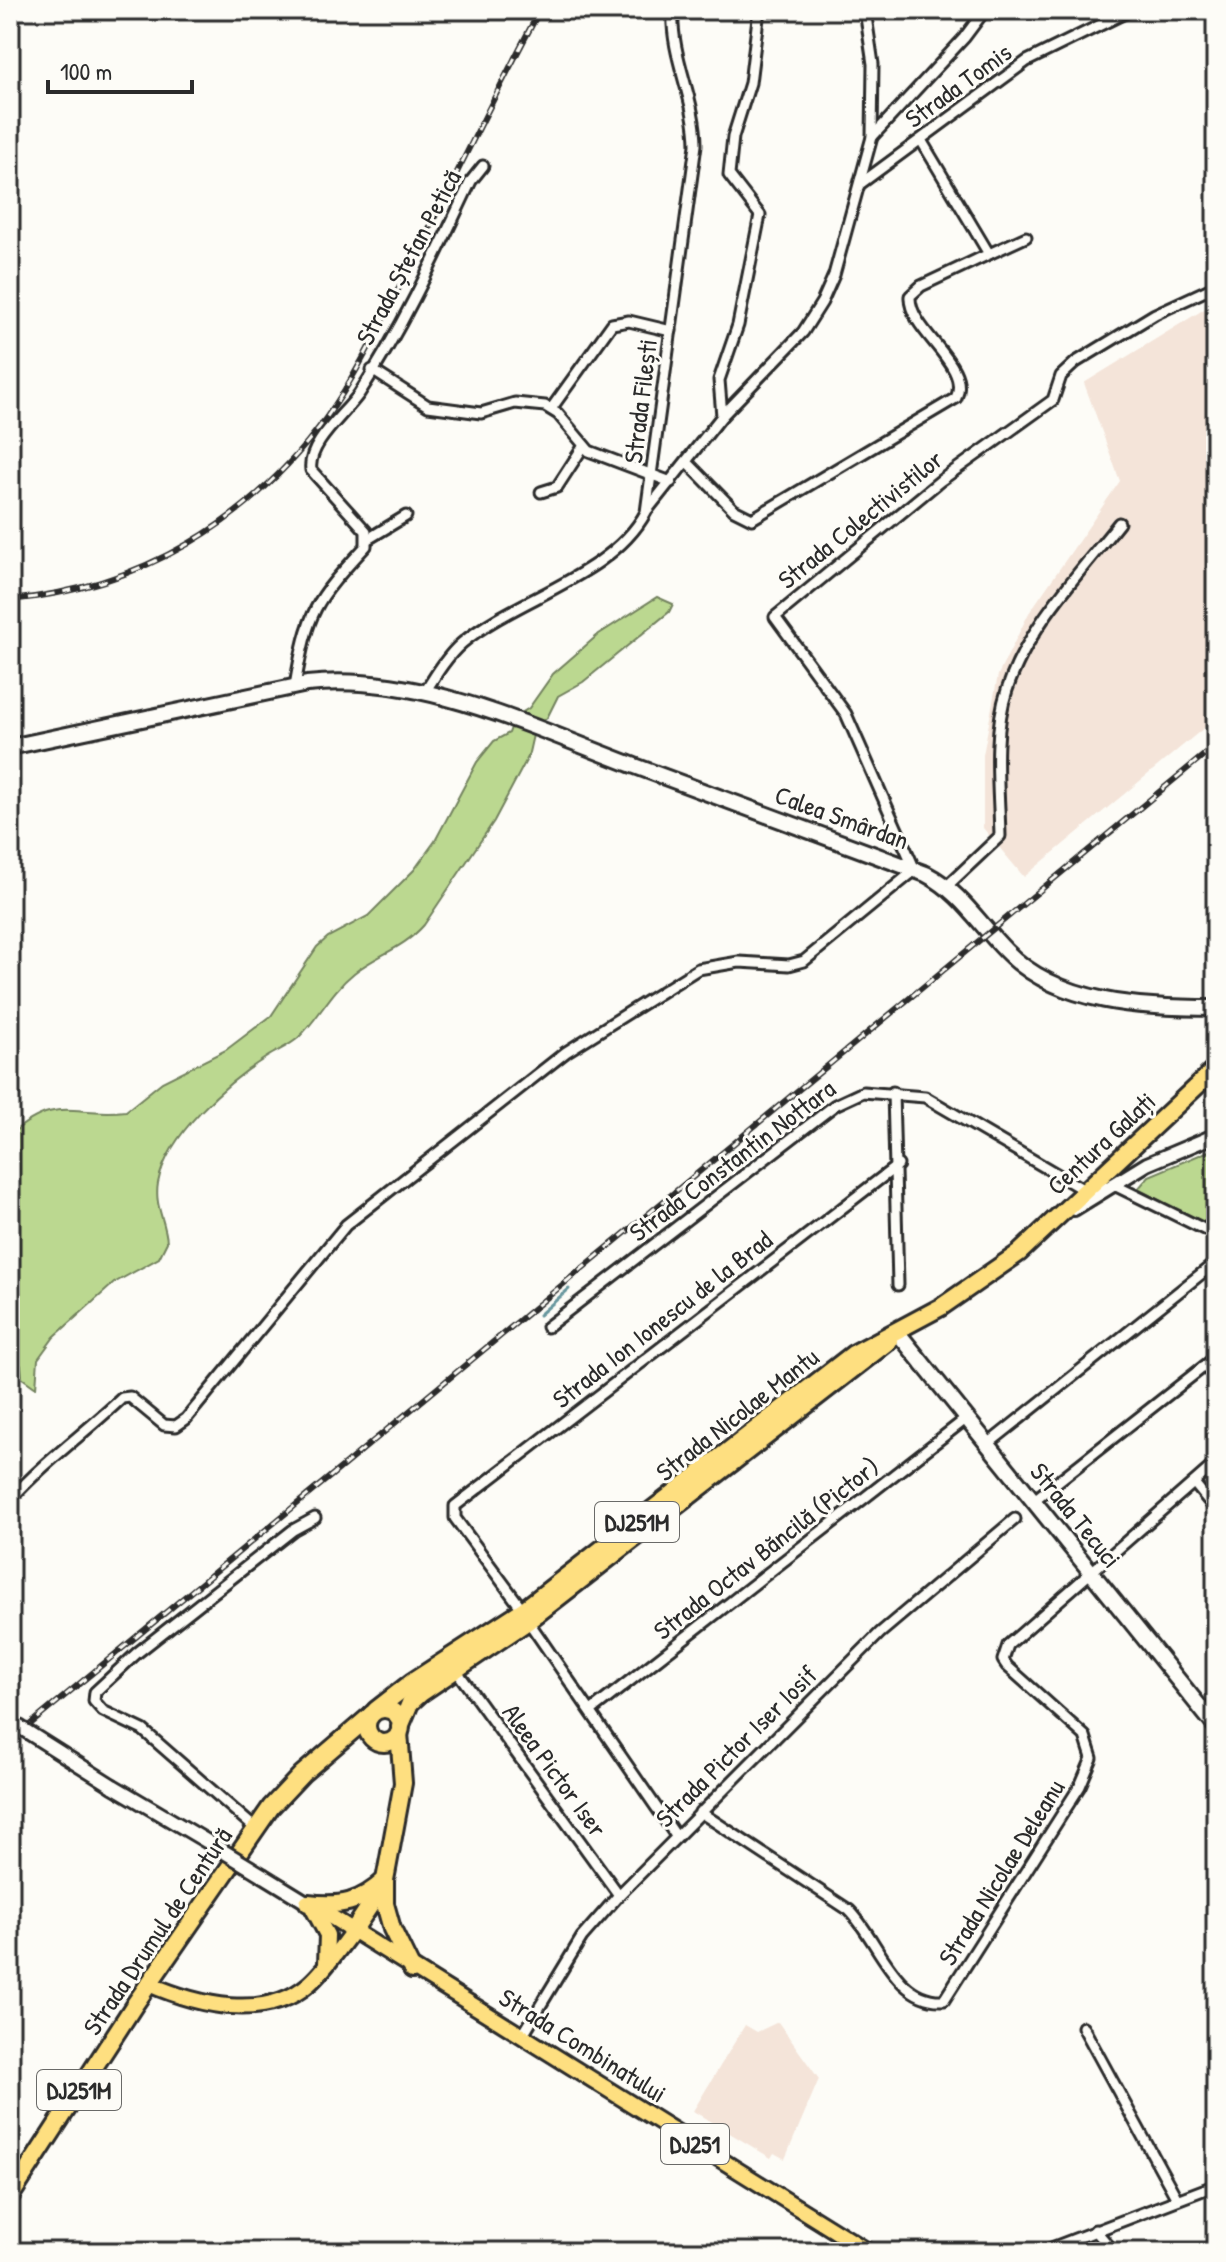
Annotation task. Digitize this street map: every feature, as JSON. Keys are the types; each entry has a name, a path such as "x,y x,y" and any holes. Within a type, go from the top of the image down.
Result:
{"highway":[{"name":"Centura Galați","path":"1019,1253 1215,1070"},
{"name":"DJ251M","path":"333,1746 361,1738 391,1741 400,1730 410,1703 841,1381 898,1333 969,1289 1019,1253"},
{"name":"DJ251M","path":"373,1712 412,1682 525,1616"},
{"name":"Strada Drumul de Centură","path":"10,2197 149,1984 256,1829 287,1789 373,1712"},
{"path":"401,1792 394,1765 367,1725 373,1712 393,1712 400,1730 403,1776 401,1792 385,1880 388,1916 412,1970"},
{"path":"308,1903 338,1905 355,1902 385,1880"},
{"path":"353,1931 385,1880"}],"main road":[{"name":"Calea Smârdan","path":"10,747 295,686 367,682 425,692 553,735 915,870 947,886 1007,952 1052,984 1113,1000 1176,1008 1216,1008"},
{"name":"Strada Tecuci","path":"898,1333 1216,1727"},
{"path":"308,1903 327,1935 329,1954 324,1968"},
{"name":"Strada Combinatului","path":"308,1903 869,2252"},
{"path":"149,1984 198,2003 267,2004 296,1994 324,1968 353,1931"}],"street":[{"name":"Strada Filești","path":"425,692 461,644 604,557 636,531 646,512 696,145 693,102 674,35 673,10"},
{"path":"722,416 719,380 738,325 760,215 729,175 733,137 750,83 759,10"},
{"path":"646,512 722,416 803,332 822,302 872,137 873,64 865,10"},
{"path":"872,137 964,38 985,10"},
{"name":"Strada Tomis","path":"860,184 1027,61 1131,10"},
{"path":"921,140 989,254"},
{"name":"Strada Ștefan Petică","path":"368,539 366,531 316,476 310,464 312,454 372,370 403,320 471,181 483,166"},
{"path":"687,462 740,515 752,519 761,517 951,404 959,392 958,377 914,314 910,296 921,286 1026,237"},
{"name":"Strada Colectivistilor","path":"915,870 846,714 775,617 940,481 1053,400 1061,376 1076,362 1155,314 1216,286"},
{"path":"671,331 629,321 612,324 551,409 583,447 598,456 671,482"},
{"name":"Strada Ștefan Petică","path":"372,370 428,406 481,413 530,402 551,409"},
{"path":"541,492 557,487 583,447"},
{"path":"295,686 303,640 315,605 327,586 366,546 368,539 406,516"},
{"path":"947,886 1000,836 998,749 1007,691 1038,624 1119,523"},
{"path":"10,1500 42,1465 64,1451 122,1398 130,1397 164,1425 176,1426 186,1419 346,1225 468,1126 602,1026 698,969 739,962 789,965 804,961 915,870"},
{"name":"Strada Constantin Nottara","path":"547,1327 835,1105 863,1092 893,1092 936,1102 1084,1190"},
{"path":"893,1092 898,1165 898,1285"},
{"name":"DJ251M","path":"1019,1253 1112,1184 1175,1150 1216,1135"},
{"name":"Strada Ion Ionescu de la Brad","path":"525,1616 455,1518 453,1508 898,1165"},
{"path":"1112,1184 1216,1235"},
{"path":"988,1444 1216,1262"},
{"path":"1033,1501 1216,1357"},
{"name":"Strada Octav Băncilă (Pictor)","path":"591,1711 967,1418"},
{"path":"1092,1574 1216,1463"},
{"path":"1194,1483 1216,1510"},
{"path":"256,1829 143,1730 103,1711 94,1701 95,1692 137,1653 293,1530 315,1518"},
{"name":"Strada Pictor Iser Iosif","path":"522,2036 582,1937 619,1895 880,1633 1015,1519"},
{"name":"Strada Nicolae Deleanu","path":"700,1812 849,1910 861,1922 900,1981 931,1999 944,2000 1080,1786 1092,1758 1085,1736 1003,1660 1008,1645 1092,1574"},
{"path":"525,1616 676,1836"},
{"name":"Aleea Pictor Iser","path":"456,1670 619,1895"},
{"name":"Strada Combinatului","path":"10,1721 308,1903"},
{"path":"1083,2027 1177,2199"},
{"path":"1041,2252 1216,2185"},
{"path":"1095,2230 1114,2252"}],"shaded area":[{"path":"1216,302 1216,718 1024,877 983,828 983,755 998,675 1029,613 1120,481 1084,383"},
{"path":"778,2022 819,2079 785,2159 774,2153 771,2158 693,2111 745,2025 757,2032"}],"green space":[{"path":"657,597 673,604 669,612 583,682 558,696 547,718 535,726 528,757 494,821 424,925 408,940 354,973 298,1038 234,1080 186,1129 173,1147 158,1183 158,1199 167,1242 159,1258 114,1283 54,1337 38,1359 36,1388 22,1378 21,1366 10,1372 10,1135 27,1122 54,1111 126,1111 162,1082 226,1050 271,1016 317,947 328,937 368,916 414,870 435,841 477,762 494,741 509,733 515,717 529,708 553,674 599,634"},
{"path":"1216,1148 1216,1230 1138,1189 1149,1176"}],"waterway":[{"path":"539,1315 569,1289"}],"railway":[{"path":"10,600 57,593 147,565 227,519 263,489 296,455 326,418 361,362 540,10"},
{"path":"10,1741 1216,745"}]}
